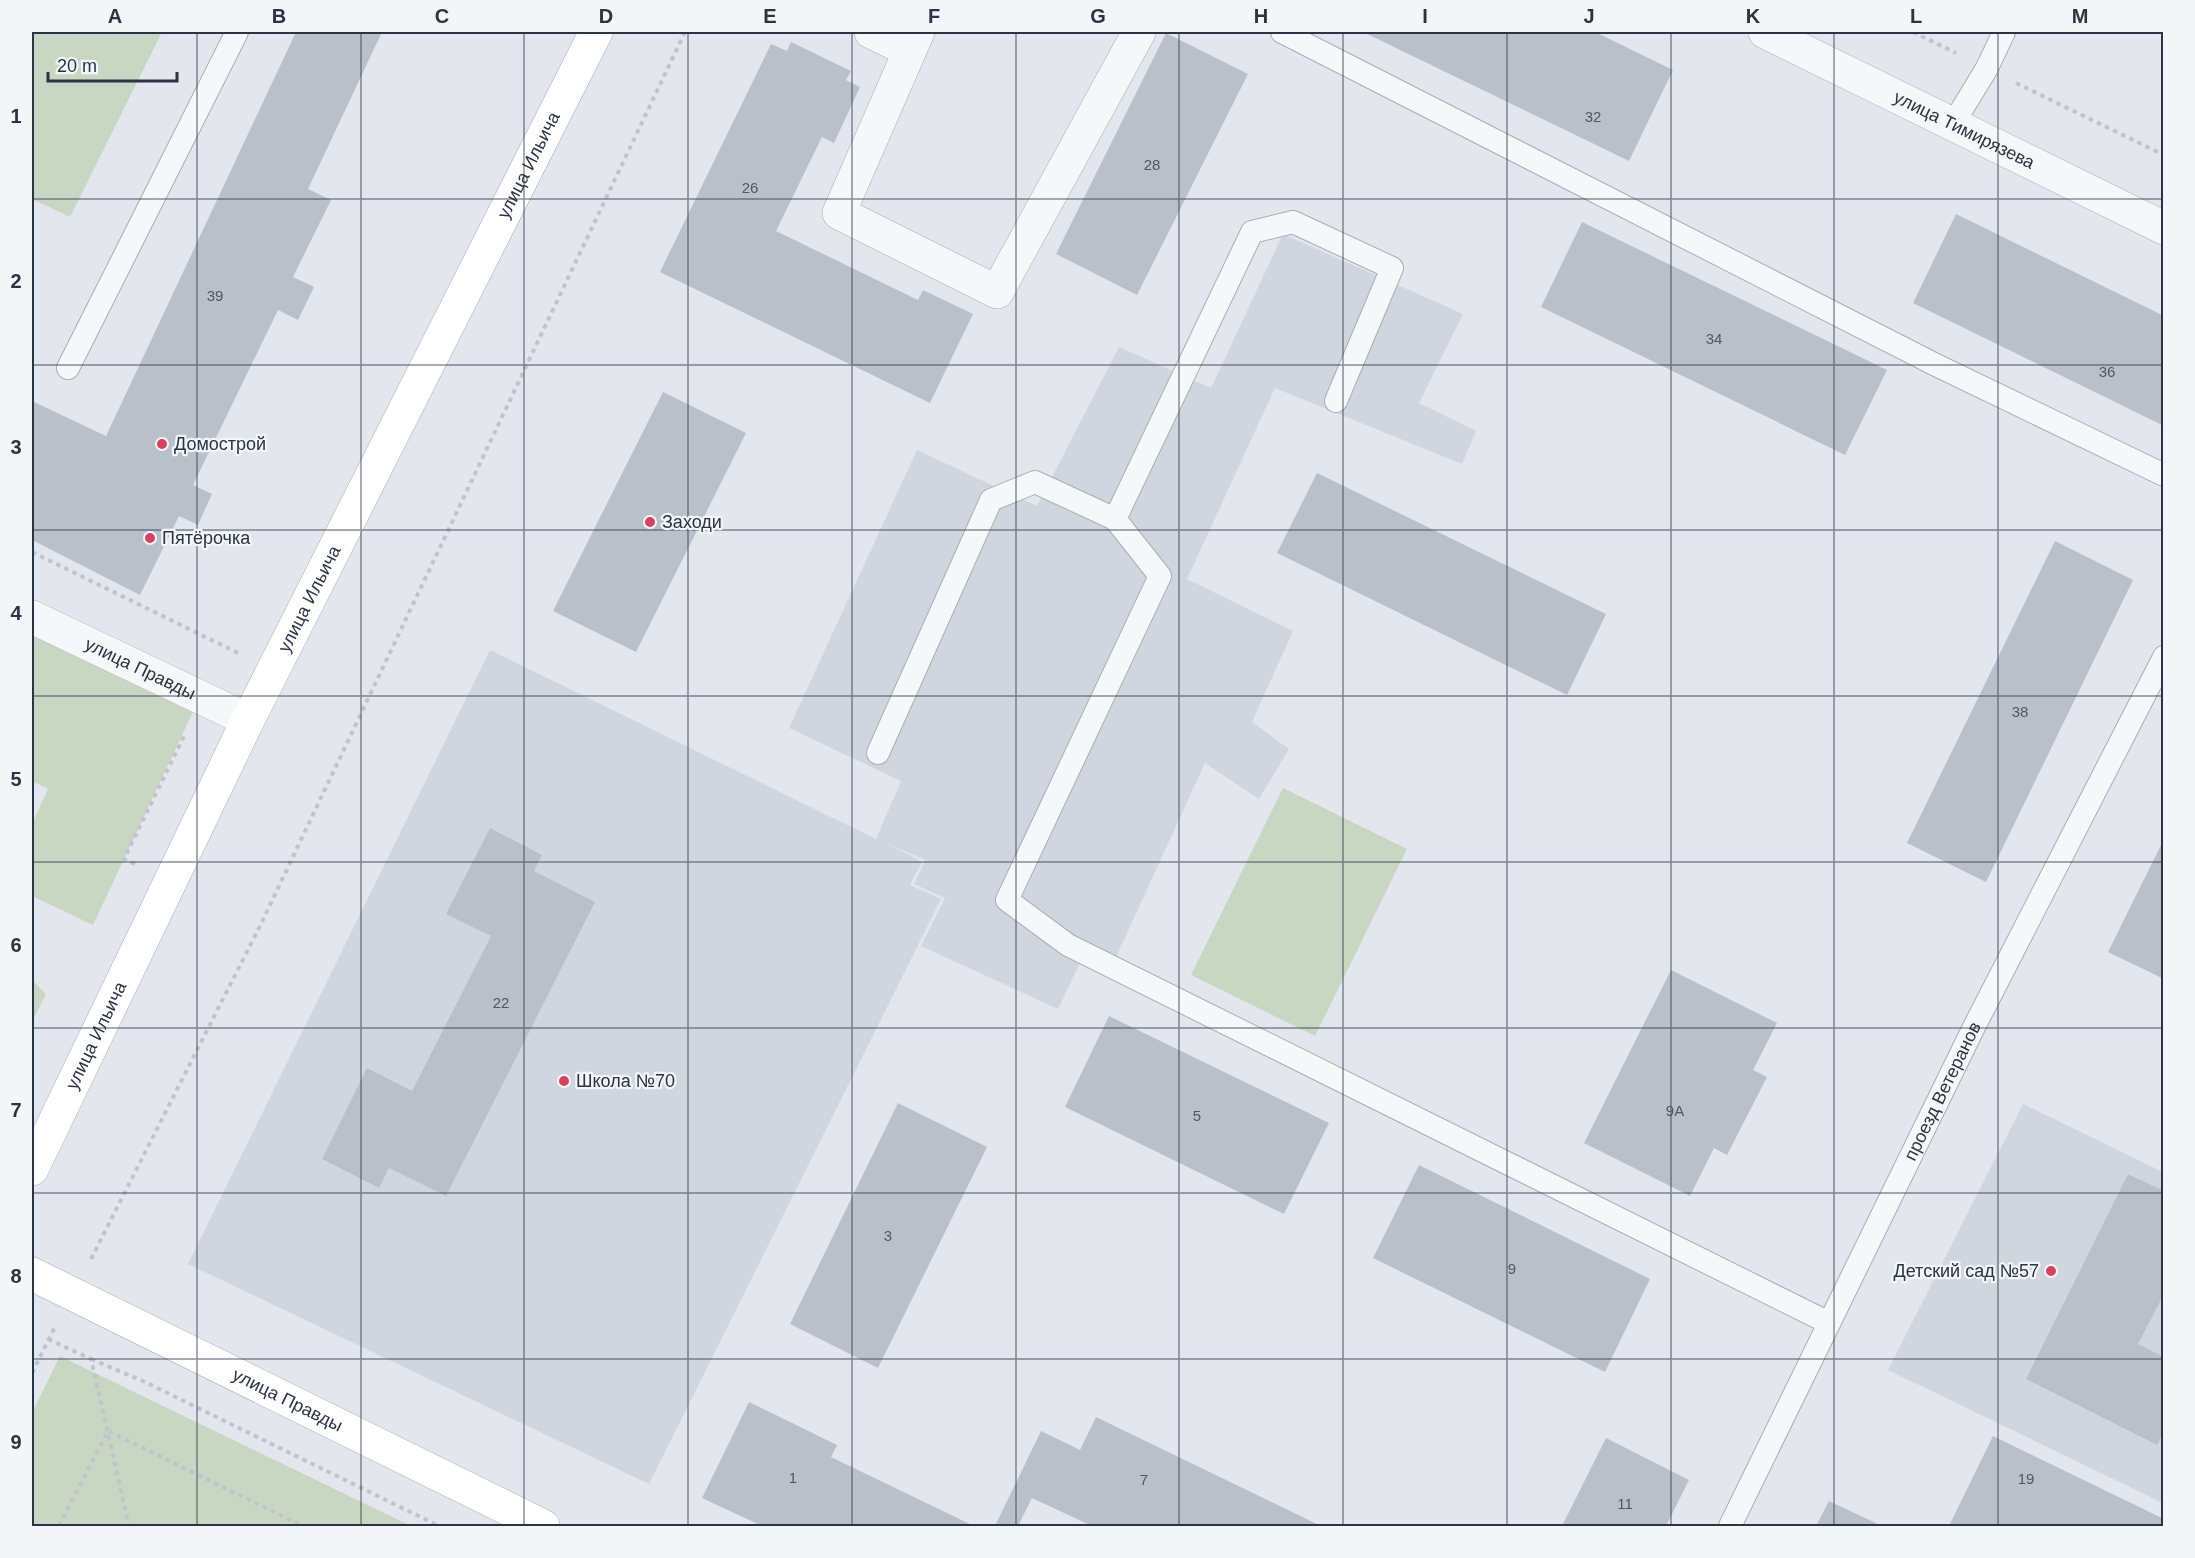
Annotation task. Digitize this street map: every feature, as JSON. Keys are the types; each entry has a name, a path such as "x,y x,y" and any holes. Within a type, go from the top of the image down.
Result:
{"street":[{"name":"улица Ильича","path":"32,1169 248,720 596,32"},
{"path":"871,32 913,41 839,213 997,292 1139,32"},
{"name":"улица Тимирязева","path":"1765,32 2163,228"},
{"name":"улица Правды","path":"32,617 248,720"},
{"name":"улица Правды","path":"32,1274 543,1527"}],"lane":[{"path":"68,368 237,32"},
{"path":"1282,32 1936,365 2163,475"},
{"path":"1953,124 1987,68 2004,32"},
{"path":"1115,519 1252,232 1293,222 1392,268 1336,401"},
{"path":"878,753 991,500 1035,482 1115,519 1160,576 1007,900 1068,945 1829,1323"},
{"name":"проезд Ветеранов","path":"1730,1527 1973,1029 2163,657"}],"path":[{"path":"32,1373 260,926 686,32"},
{"path":"1913,32 2163,155"},
{"path":"32,552 273,670"},
{"path":"170,883 124,859 202,698"},
{"path":"48,1339 145,1382 439,1527"},
{"path":"91,1359 129,1527"},
{"path":"59,1527 108,1431"},
{"path":"108,1431 303,1527"}],"shaded area":[{"name":"Школа №70","path":"1283,234 1463,314 1419,403 1476,431 1462,464 1275,388 1187,579 1293,631 1252,722 1289,749 1259,799 1205,763 1116,957 1089,944 1058,1009 921,946 945,898 914,884 925,860 888,844 922,862 910,885 941,899 649,1484 188,1264 490,650 876,839 901,781 789,728 917,450 1037,506 1119,347 1211,388"},
{"name":"Детский сад №57","path":"2023,1104 2163,1172 2163,1503 1888,1370"}],"green space":[{"path":"32,32 162,32 70,217 32,199"},
{"path":"32,619 199,699 93,925 32,896 32,824 48,789 32,781"},
{"path":"1283,788 1407,849 1315,1036 1191,975"},
{"path":"32,980 46,994 32,1022"},
{"path":"60,1356 411,1526 32,1526 32,1413"}],"building":[{"path":"296,32 382,32 308,189 331,200 293,277 314,287 298,320 278,310 193,485 212,494 198,525 179,516 140,595 32,540 34,510 32,509 32,401 106,436"},
{"path":"1363,32 1595,32 1673,70 1629,161"},
{"path":"1166,33 1248,74 1137,295 1056,254"},
{"path":"791,42 851,71 846,80 860,87 834,143 822,137 776,231 918,300 923,290 973,314 930,403 660,272 771,44 787,51"},
{"path":"1956,214 2164,316 2164,426 1913,303"},
{"path":"1582,222 1887,370 1845,455 1541,307"},
{"name":"Заходи","path":"663,392 746,433 636,652 553,611"},
{"path":"1317,473 1606,614 1567,695 1277,553"},
{"path":"2055,541 2133,580 1986,882 1907,843"},
{"path":"490,828 542,855 534,871 595,902 446,1196 389,1168 379,1188 322,1159 367,1068 412,1091 491,936 446,914"},
{"path":"2164,839 2164,979 2108,952"},
{"path":"1671,970 1777,1023 1753,1070 1767,1077 1727,1155 1714,1148 1690,1196 1584,1143"},
{"path":"1109,1016 1329,1123 1284,1214 1065,1107"},
{"path":"898,1103 987,1147 878,1368 790,1324"},
{"path":"1419,1165 1650,1279 1605,1372 1373,1258"},
{"path":"2128,1174 2164,1191 2164,1294 2138,1344 2164,1357 2164,1431 2157,1445 2026,1379"},
{"path":"749,1402 837,1445 831,1457 974,1526 762,1526 702,1498"},
{"path":"1096,1417 1321,1526 1092,1526 1032,1498 1018,1526 995,1526 1041,1431 1080,1450"},
{"path":"1993,1436 2164,1519 2164,1526 1949,1526"},
{"path":"1606,1438 1689,1480 1666,1526 1562,1526"},
{"path":"1829,1501 1882,1526 1816,1526"}],"place":[{"name":"Домострой","path":"162,444"},
{"name":"Заходи","path":"650,522"},
{"name":"Пятёрочка","path":"150,538"},
{"name":"Школа №70","path":"564,1081"},
{"name":"Детский сад №57","path":"2051,1271"}]}
